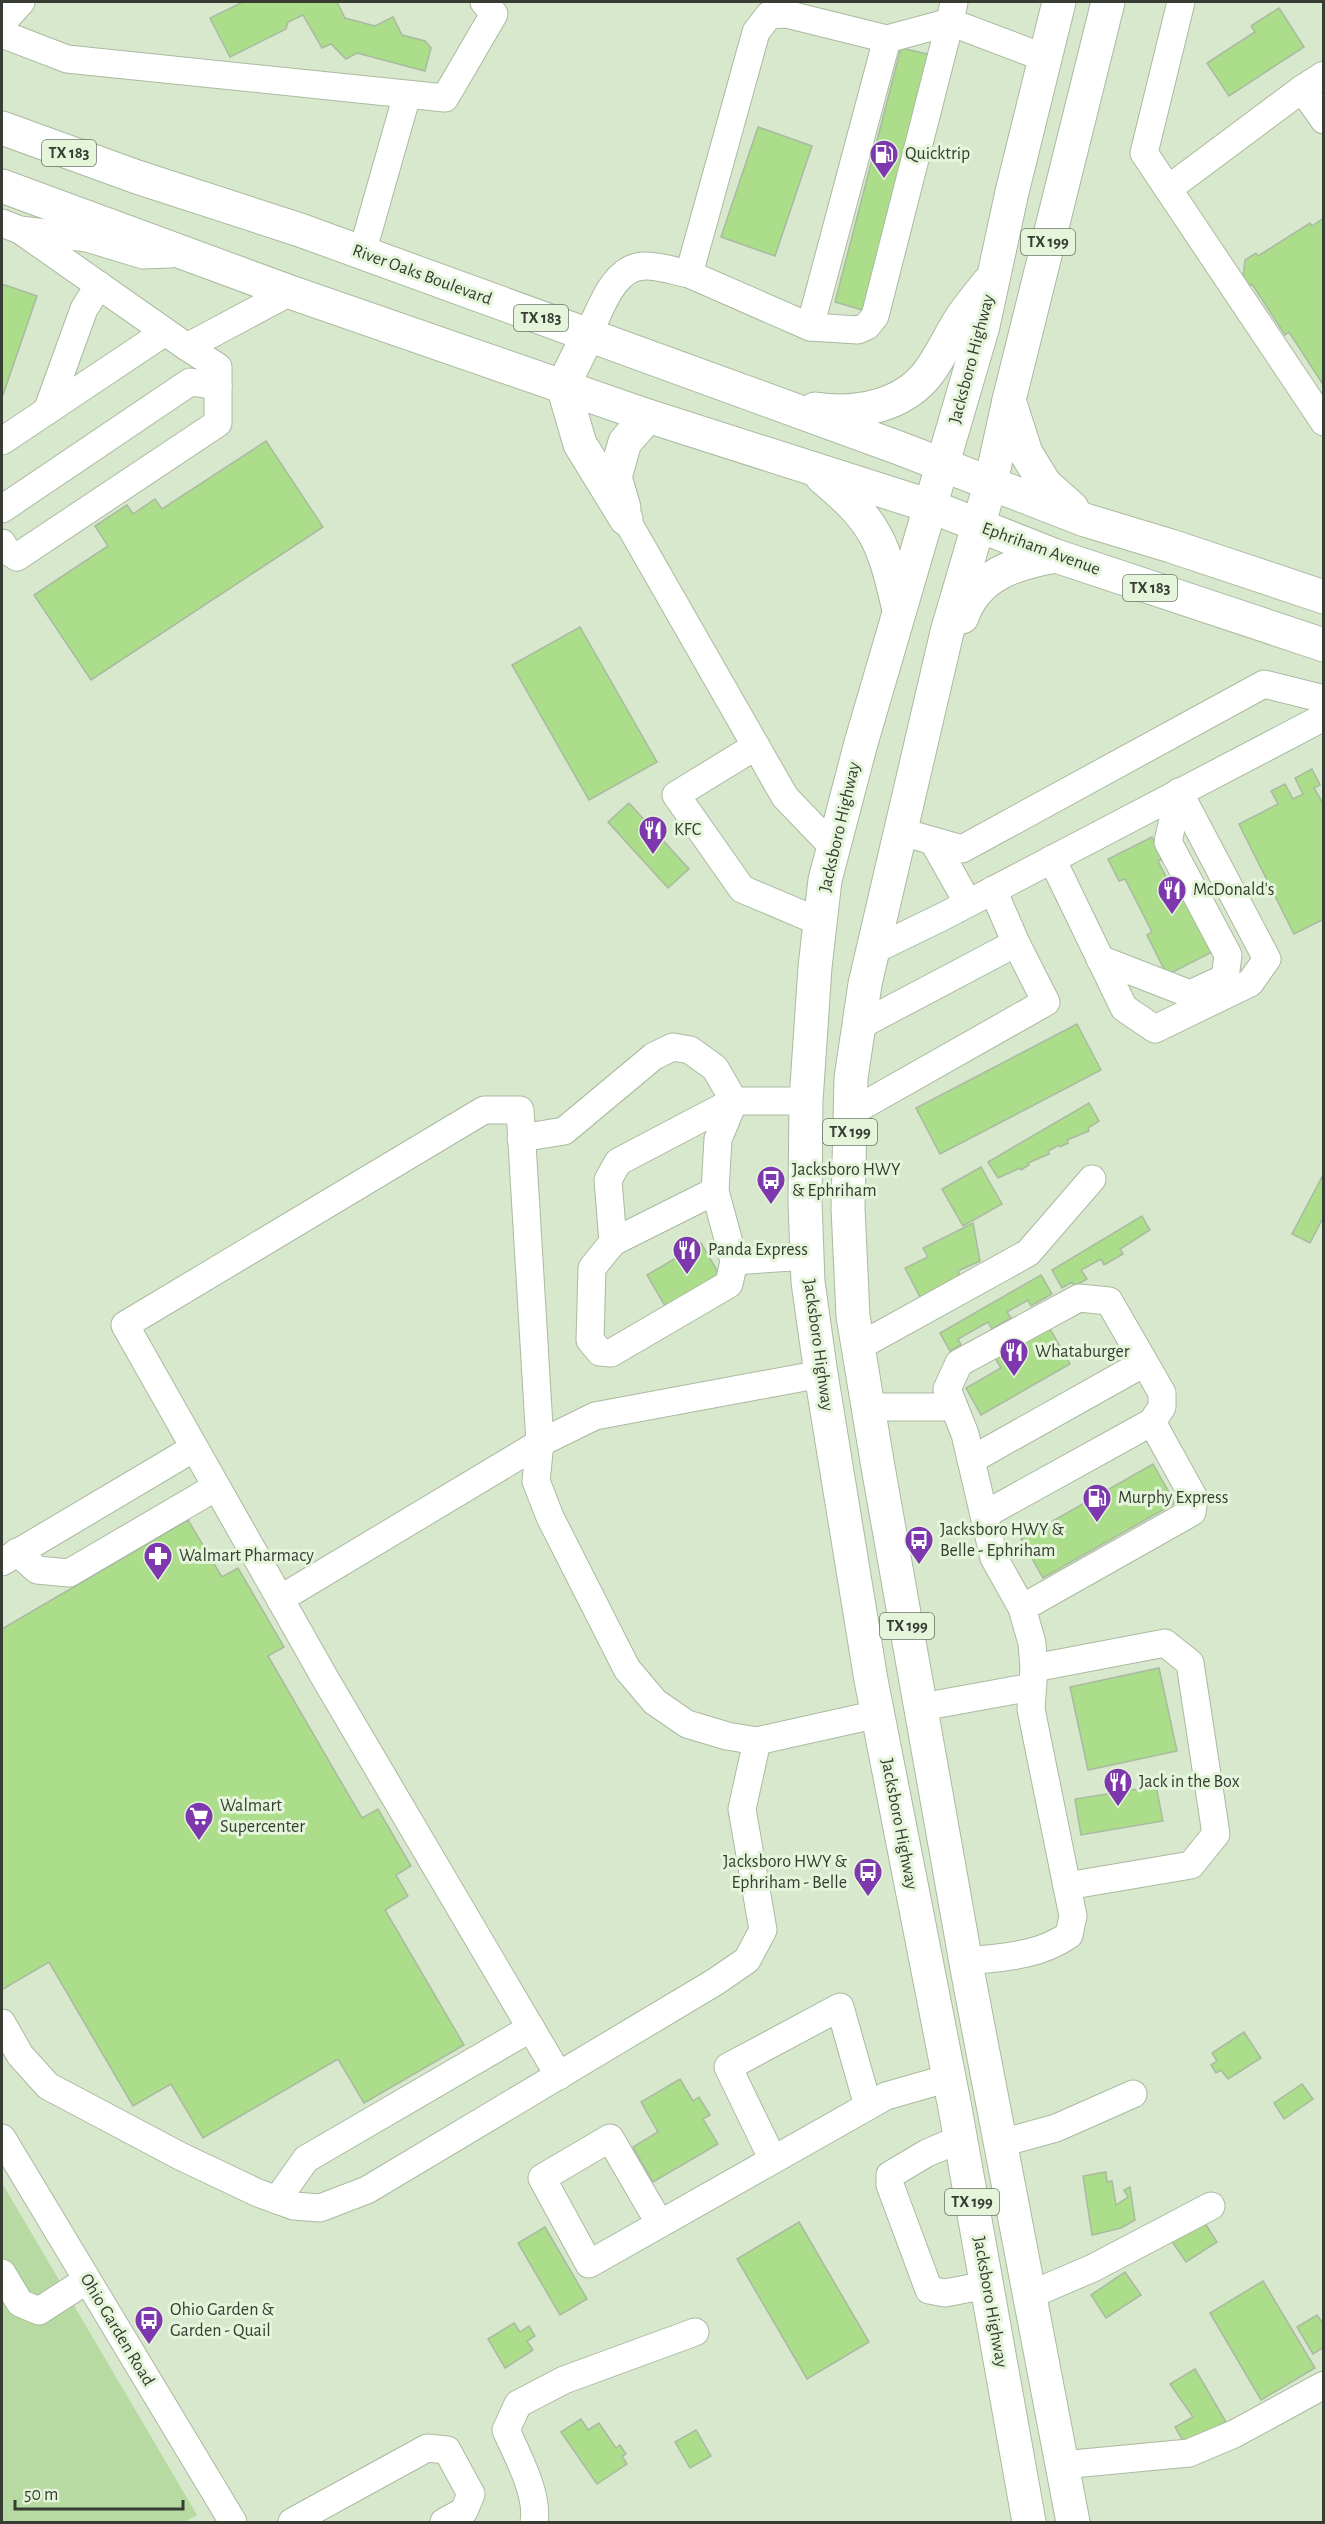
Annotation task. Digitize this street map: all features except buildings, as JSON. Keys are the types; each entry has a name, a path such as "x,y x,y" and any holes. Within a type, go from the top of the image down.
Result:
{"main road":[{"name":"Jacksboro Highway","path":"1029,2523 949,2078 878,1713 821,1374 808,1282 806,1101 815,967 825,880 861,743 978,345 1059,2"},
{"name":"TX 199","path":"1072,2523 966,1961 868,1407 853,1316 848,1208 851,1078 866,984 947,632 991,483 1009,400 1108,2"},
{"name":"River Oaks Boulevard","path":"2,128 362,253 942,464"},
{"name":"TX 183","path":"2,186 290,291 648,416 813,471 930,506"},
{"path":"774,402 838,413 866,409 896,399 913,389 929,372 960,319 993,277"},
{"path":"588,335 563,386 580,444 626,519"},
{"path":"1009,400 1026,453 1046,484 1085,520"},
{"path":"626,519 615,477 626,442 648,416"},
{"name":"TX 183","path":"942,464 1085,520 1323,597"},
{"path":"813,471 847,498 866,519 877,536 887,558 899,613"},
{"name":"Ephriham Avenue","path":"930,506 978,527 1056,556 1323,645"},
{"path":"925,723 972,596 981,585 1001,572 1024,562 1056,556"},
{"path":"815,967 866,984"},
{"path":"878,1713 922,1707"}],"street":[{"path":"2,23 21,2"},
{"path":"2,34 67,59 445,98 494,14 484,2"},
{"path":"1181,2 1144,153 1322,417"},
{"path":"689,274 756,32 769,15 786,14 887,39 952,12 1045,58"},
{"path":"588,335 613,283 632,269 645,266 689,274 810,327 858,330 867,326 875,316 952,12"},
{"path":"810,327 887,39"},
{"path":"1168,189 1313,82 1323,120"},
{"path":"362,253 407,95"},
{"path":"11,226 87,238 143,255 190,254"},
{"path":"2,543 6,550 17,557 218,423 218,368 11,226"},
{"path":"46,411 84,309 99,285"},
{"path":"187,346 290,291"},
{"path":"2,441 165,332"},
{"path":"2,509 190,382 218,386"},
{"path":"626,519 785,797 834,848"},
{"path":"902,832 962,849 1264,684 1323,699"},
{"path":"874,950 1323,717"},
{"path":"756,746 676,795 742,889 820,922"},
{"path":"1052,859 1124,1008 1155,1029 1250,983 1267,958 1179,792"},
{"path":"1100,958 1190,994 1226,978 1228,955 1168,842 1179,792"},
{"path":"933,841 968,903"},
{"path":"850,1113 1046,1002 1016,944 993,890"},
{"path":"859,1026 1016,944"},
{"path":"521,1138 564,1131 654,1056 673,1047 690,1050 715,1068 734,1101"},
{"path":"613,1242 608,1180 618,1162 734,1101 806,1101"},
{"path":"715,1191 613,1242 592,1268 590,1340 600,1352 611,1353 729,1284 734,1261 715,1191 717,1139 734,1101"},
{"path":"559,2076 280,1599 125,1325 484,1110 519,1110 540,1443 536,1480 550,1517 627,1669 655,1702 687,1724 727,1737 757,1741 878,1713"},
{"path":"858,1347 1029,1253 1092,1179"},
{"path":"734,1261 807,1256"},
{"path":"966,1961 1019,1956 1051,1947 1069,1935 1073,1916 1031,1709 1032,1643 1022,1608 994,1558 965,1434 947,1389 959,1363 1079,1298 1109,1301 1162,1393 1162,1407 1152,1422 984,1515"},
{"path":"971,1460 1144,1363"},
{"path":"280,1599 540,1443 595,1416 821,1374"},
{"path":"868,1407 953,1407"},
{"path":"1022,1608 1192,1512 1194,1498 1152,1422"},
{"path":"9,1558 194,1448"},
{"path":"9,1558 38,1570 69,1573 216,1487"},
{"path":"922,1707 1165,1643 1190,1663 1216,1834 1191,1865 1067,1886"},
{"path":"2,2024 20,2055 48,2086 180,2156 277,2200 294,2206 320,2208 368,2190 715,1982 747,1960 763,1930 742,1809 757,1741"},
{"path":"773,2160 728,2067 840,2007 868,2106"},
{"path":"277,2200 306,2159 531,2028"},
{"path":"660,2224 610,2138 542,2178 589,2264 660,2224 868,2106 886,2096 949,2078"},
{"path":"1001,2143 1056,2128 1133,2094"},
{"path":"960,2139 927,2153 890,2175 890,2185 929,2290 945,2293 987,2285"},
{"name":"Ohio Garden Road","path":"2,2141 232,2523"},
{"path":"1030,2295 1093,2268 1211,2206"},
{"path":"2,2273 20,2303 39,2311 87,2280"},
{"path":"534,2523 535,2513 524,2471 506,2430 518,2404 564,2380 695,2332"},
{"path":"1062,2465 1189,2453 1234,2434 1323,2385"},
{"path":"292,2523 428,2448 447,2450 471,2494 464,2511 444,2523"}],"green space":[{"path":"2,2183 197,2515 184,2522 2,2522"}],"place":[{"name":"Quicktrip","path":"884,180"},
{"name":"KFC","path":"653,856"},
{"name":"McDonald's","path":"1172,916"},
{"name":"Jacksboro HWY & Ephriham","path":"771,1206"},
{"name":"Panda Express","path":"687,1276"},
{"name":"Whataburger","path":"1014,1378"},
{"name":"Murphy Express","path":"1097,1524"},
{"name":"Jacksboro HWY & Belle - Ephriham","path":"919,1566"},
{"name":"Walmart Pharmacy","path":"158,1582"},
{"name":"Jack in the Box","path":"1118,1808"},
{"name":"Walmart Supercenter","path":"199,1842"},
{"name":"Jacksboro HWY & Ephriham - Belle","path":"868,1898"},
{"name":"Ohio Garden & Garden - Quail","path":"149,2346"}]}
